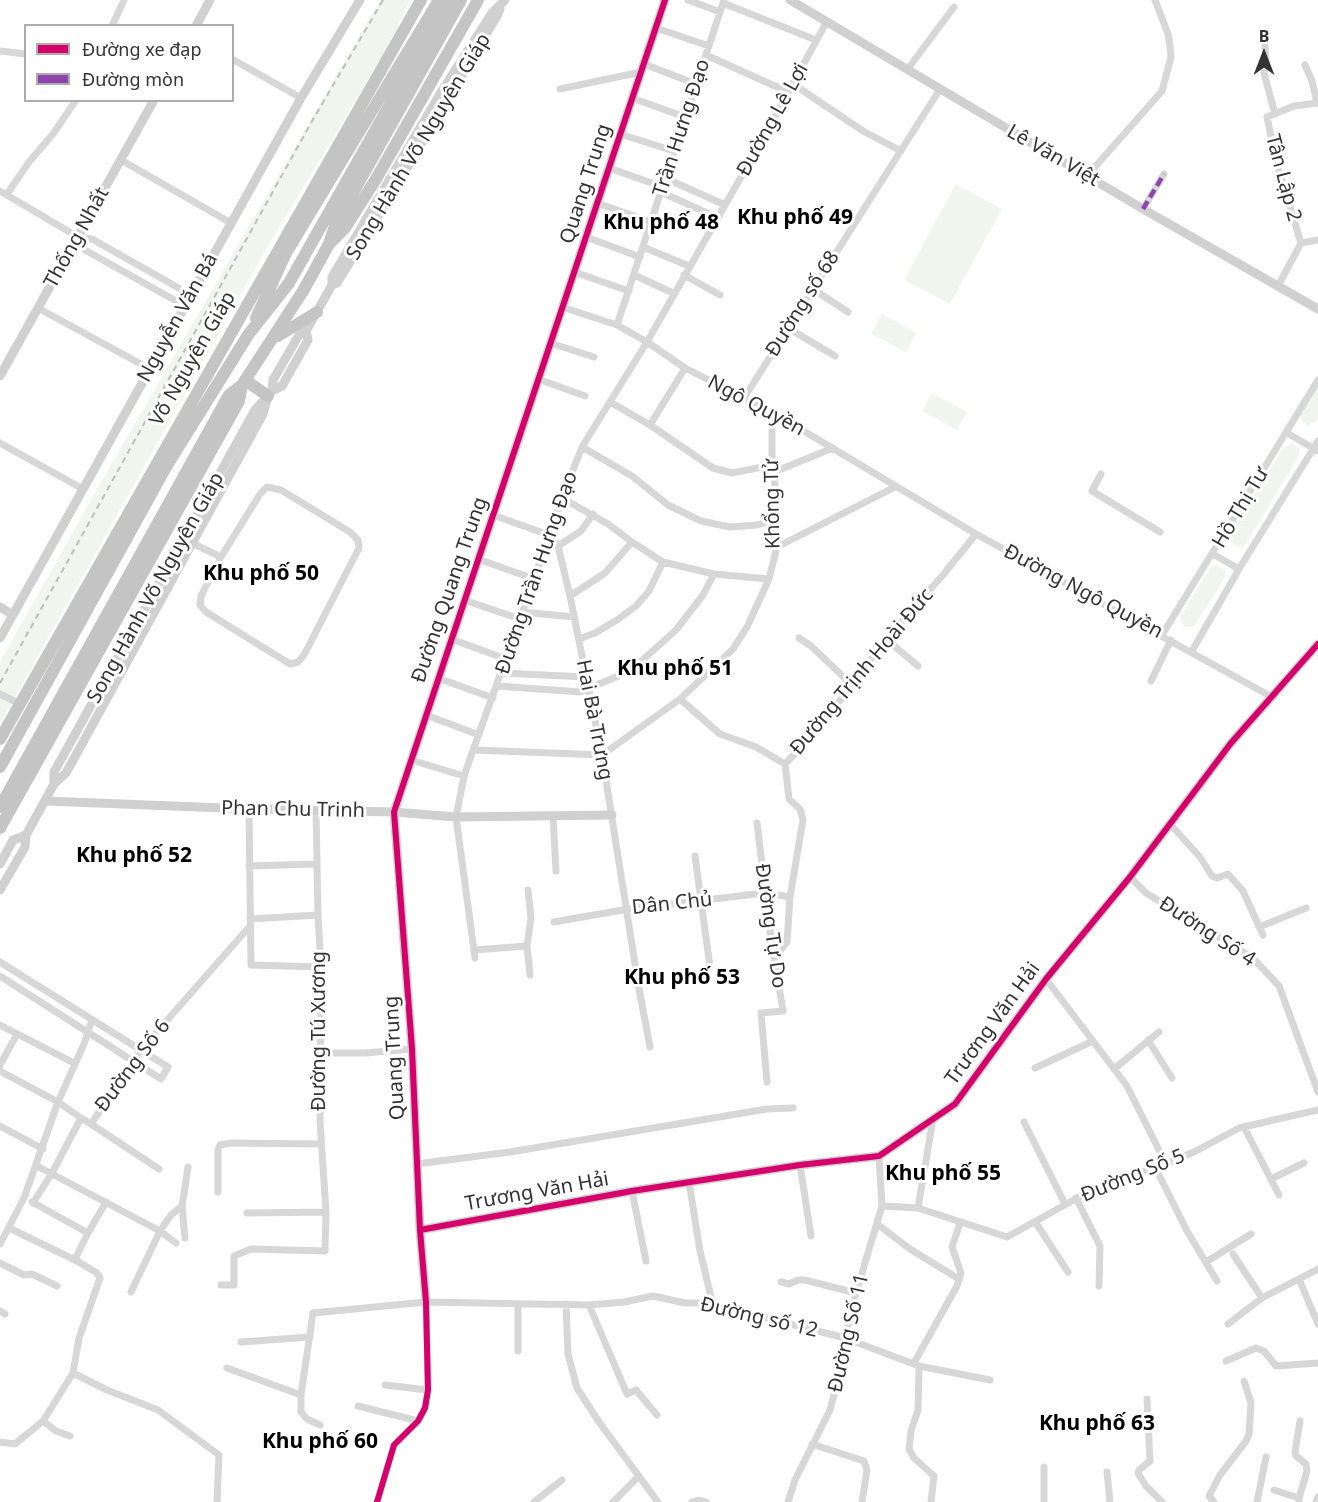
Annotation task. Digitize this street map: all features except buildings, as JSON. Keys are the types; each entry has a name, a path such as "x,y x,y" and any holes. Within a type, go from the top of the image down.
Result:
{"highway":[{"name":"Võ Nguyên Giáp","path":"0,739 421,0"},
{"name":"Võ Nguyên Giáp","path":"248,335 286,252 439,0"},
{"name":"Võ Nguyên Giáp","path":"0,766 166,467 248,335 289,283 449,0"},
{"path":"0,807 229,395 243,382 303,291 330,241 336,223 461,0"},
{"path":"330,241 345,228 376,179 478,0"},
{"path":"272,340 317,312"},
{"path":"243,382 270,393"},
{"path":"0,828 239,402 243,382"},
{"path":"163,450 166,467"},
{"path":"124,520 140,513"}],"street":[{"path":"113,24 124,0"},
{"path":"197,24 210,0"},
{"name":"Nguyễn Văn Bá","path":"0,638 301,98 360,0"},
{"name":"Quang Trung","path":"538,379 665,0"},
{"path":"688,0 720,12"},
{"name":"Lê Văn Việt","path":"790,0 1143,209 1318,309"},
{"path":"1087,176 1162,91 1171,57 1168,33 1155,0"},
{"path":"723,1 816,40"},
{"name":"Trần Hưng Đạo","path":"617,325 723,1"},
{"name":"Song Hành Võ Nguyên Giáp","path":"54,784 54,772 255,410 270,393 282,386 308,340 306,331 332,285 338,283 378,217 497,16 503,2"},
{"path":"907,70 954,7"},
{"name":"Đường Lê Lợi","path":"647,342 826,23"},
{"path":"656,28 708,46"},
{"path":"1264,46 1266,60 1264,73 1275,114"},
{"path":"0,51 24,54"},
{"path":"706,55 788,92"},
{"path":"234,60 301,98"},
{"path":"1305,65 1312,81 1317,103"},
{"path":"560,89 642,68 696,84"},
{"path":"793,84 863,131 901,151"},
{"name":"Đường số 68","path":"744,398 940,89"},
{"path":"632,98 685,117"},
{"path":"75,102 53,134 3,193 78,237 92,238 191,295"},
{"name":"Thống Nhất","path":"0,376 153,102"},
{"name":"Tân Lập 2","path":"1278,286 1301,243 1276,161 1267,117 1294,106 1317,103"},
{"path":"620,134 674,151"},
{"path":"121,160 231,223"},
{"path":"609,168 662,189 718,218"},
{"path":"1143,209 1164,174"},
{"path":"665,178 725,205"},
{"path":"597,203 651,222"},
{"path":"78,237 85,250 185,306"},
{"path":"586,237 640,256"},
{"path":"1301,243 1318,240"},
{"path":"643,247 689,266"},
{"path":"574,272 628,291"},
{"path":"634,275 673,293"},
{"path":"684,275 720,295"},
{"path":"813,289 848,312"},
{"name":"Ngô Quyền","path":"562,307 617,325 685,368 772,412 895,487"},
{"path":"38,308 150,369"},
{"path":"788,328 835,356"},
{"name":"Đường Trần Hưng Đạo","path":"475,958 456,817 464,776 561,498 582,447 647,342"},
{"path":"550,343 594,357"},
{"path":"650,425 685,368"},
{"path":"538,379 585,396"},
{"name":"Đường Quang Trung","path":"394,812 538,379"},
{"name":"Hồ Thị Tư","path":"1162,635 1318,380"},
{"name":"Song Hành Võ Nguyên Giáp","path":"0,890 25,847 26,835 54,784 66,773 263,414 270,393"},
{"path":"610,402 650,425 713,468 732,473 773,469 832,448"},
{"name":"Khổng Tử","path":"602,755 680,699 733,649 747,627 769,579 777,547 772,412"},
{"path":"1287,433 1316,450"},
{"name":"Hồ Thị Tư","path":"1192,651 1239,569 1316,450 1318,441"},
{"path":"0,443 83,489"},
{"path":"582,447 632,476 668,505 701,521 730,527 757,525 775,520"},
{"path":"1101,474 1092,491 1160,532"},
{"path":"267,487 281,490 350,532 357,540 359,548 304,655 298,662 290,664 206,612 200,605 201,596 221,557 260,494 267,487"},
{"path":"777,547 895,487"},
{"name":"Đường Ngô Quyền","path":"895,487 1272,697"},
{"path":"561,498 593,514 663,562 714,574 769,579"},
{"path":"558,546 581,531 593,514"},
{"path":"493,515 549,535"},
{"name":"Đường Trịnh Hoài Đức","path":"775,957 787,942 790,897 803,820 800,809 789,799 785,764 820,727 886,639 944,575 976,534"},
{"name":"Hai Bà Trưng","path":"549,535 558,546 589,688 650,1047"},
{"path":"570,596 605,573 632,542"},
{"path":"192,543 221,557"},
{"path":"1213,554 1239,569"},
{"path":"478,559 534,579"},
{"path":"579,639 595,633 636,606 649,591 663,562"},
{"path":"497,686 580,692 638,664 676,630 703,596 714,574"},
{"path":"464,600 521,615 574,617"},
{"path":"0,607 13,615"},
{"path":"799,638 811,646 851,684"},
{"path":"451,639 506,659"},
{"path":"886,639 918,666"},
{"path":"1151,681 1171,640"},
{"name":"Trương Văn Hải","path":"420,1230 633,1191 800,1165 879,1156 955,1104 1046,978 1130,877 1231,742 1318,644"},
{"path":"501,673 586,677"},
{"path":"438,678 493,698"},
{"path":"0,694 20,704"},
{"path":"680,699 720,735 756,747 785,764"},
{"path":"426,715 479,735"},
{"path":"474,750 602,755"},
{"path":"411,759 464,776"},
{"name":"Phan Chu Trinh","path":"46,801 394,812 456,817 612,815"},
{"path":"249,809 250,965 321,967"},
{"name":"Đường Tú Xương","path":"221,1285 234,1285 234,1256 251,1249 325,1251 326,1212 320,1144 321,967 316,810"},
{"name":"Quang Trung","path":"394,812 412,1049 416,1164 426,1302"},
{"path":"553,816 556,871"},
{"name":"Đường Tự Do","path":"757,823 783,1011 761,1013 767,1082"},
{"path":"1170,824 1200,857 1212,876 1217,878 1229,875 1243,891 1263,935"},
{"name":"Song Hành Võ Nguyên Giáp","path":"0,864 13,840 26,835"},
{"path":"695,856 710,967"},
{"path":"249,866 317,864"},
{"name":"Đường Số 4","path":"1130,877 1146,893 1253,958 1279,986 1318,1092"},
{"path":"528,890 531,918 527,946 530,975"},
{"name":"Dân Chủ","path":"555,922 628,909 765,893 790,897"},
{"path":"1259,927 1306,908"},
{"path":"250,923 318,915"},
{"name":"Đường Số 6","path":"33,1203 81,1118 91,1124 140,1051 250,923"},
{"path":"474,950 527,946"},
{"path":"0,962 168,1067 160,1079 0,976"},
{"path":"1046,978 1127,1086 1166,1164"},
{"path":"0,1244 24,1198 58,1102 92,1020"},
{"path":"0,1025 74,1063"},
{"path":"1114,1069 1158,1032"},
{"path":"0,1065 17,1034"},
{"path":"1035,1068 1093,1041"},
{"path":"1148,1041 1172,1078"},
{"path":"320,1053 365,1053 412,1049"},
{"path":"0,1071 58,1102 81,1118"},
{"path":"416,1164 510,1152 755,1111 793,1108"},
{"name":"Đường Số 5","path":"882,1206 918,1208 1007,1237 1104,1184 1166,1164 1244,1127 1318,1110"},
{"path":"918,1208 933,1119"},
{"path":"1024,1122 1065,1204"},
{"path":"91,1124 159,1169"},
{"path":"0,1126 43,1149"},
{"path":"1244,1127 1279,1195"},
{"path":"218,1192 220,1145 231,1143 320,1144"},
{"name":"Đường Số 11","path":"788,1502 812,1444 830,1410 845,1352 845,1338 856,1293 882,1206 879,1156"},
{"path":"1271,1179 1304,1163"},
{"path":"800,1165 811,1236"},
{"path":"37,1166 160,1231 176,1243"},
{"path":"185,1238 182,1206 188,1167"},
{"path":"1155,1167 1187,1231 1217,1281"},
{"path":"689,1182 700,1251 713,1305"},
{"path":"633,1191 646,1261"},
{"path":"24,1198 88,1233"},
{"path":"1076,1198 1100,1246 1099,1286"},
{"path":"77,1261 76,1257 106,1202"},
{"path":"131,1292 160,1231 171,1215 182,1206"},
{"path":"247,1213 326,1212"},
{"path":"931,1502 934,1476 914,1458 909,1449 918,1410 917,1364 961,1273 952,1247 960,1223"},
{"path":"1036,1223 1068,1272"},
{"path":"877,1224 910,1249 959,1279"},
{"path":"0,1442 15,1444 43,1421 73,1373 80,1338 100,1278 97,1273 77,1261 9,1228"},
{"path":"1206,1262 1251,1234"},
{"path":"1233,1254 1262,1299"},
{"path":"0,1263 24,1275 32,1274 57,1286"},
{"path":"1228,1324 1262,1299 1318,1269"},
{"path":"1299,1279 1318,1324"},
{"path":"781,1282 789,1284 805,1280 856,1293"},
{"name":"Đường số 12","path":"310,1337 313,1313 426,1302 589,1305 624,1302 654,1296 685,1303 708,1303 845,1338 917,1364 990,1380"},
{"path":"377,1502 394,1445 418,1421 425,1408 428,1390 426,1302"},
{"path":"518,1304 518,1351"},
{"path":"566,1304 568,1354 577,1388 658,1502"},
{"path":"589,1305 627,1394 636,1390 657,1414"},
{"path":"241,1342 310,1337 301,1412 307,1419 320,1425"},
{"path":"1226,1361 1256,1348 1264,1351 1276,1366 1318,1363"},
{"path":"227,1368 302,1395"},
{"path":"73,1373 107,1390 158,1410 219,1455 217,1502"},
{"path":"1214,1502 1209,1496 1220,1475 1249,1434 1251,1419 1249,1393 1244,1381"},
{"path":"385,1385 428,1390"},
{"path":"1147,1398 1150,1461 1138,1473 1154,1499 1162,1502"},
{"path":"358,1406 418,1421"},
{"path":"43,1421 56,1431 70,1436"},
{"path":"1274,1490 1299,1500 1307,1471 1306,1464 1295,1452 1300,1421"},
{"path":"812,1444 864,1461 867,1470 862,1502"},
{"path":"1257,1502 1266,1457"},
{"path":"1044,1467 1044,1502"},
{"path":"1107,1472 1110,1502"},
{"path":"613,1502 639,1476"},
{"path":"534,1502 562,1480"},
{"path":"1316,1502 1318,1497"},
{"path":"692,1502 699,1500 706,1502"}],"shaded area":[{"path":"380,0 411,0 383,55 265,251 0,724 0,662 96,491"},
{"path":"956,184 1002,209 950,304 904,280"},
{"path":"882,314 916,333 906,352 871,334"},
{"path":"1318,384 1318,418 1308,425 1302,422 1300,414"},
{"path":"932,393 967,412 957,430 922,411"},
{"path":"1292,443 1300,449 1298,457 1246,544 1242,547 1233,545 1232,530 1283,448"},
{"path":"1216,565 1224,569 1226,575 1195,625 1185,627 1180,617 1210,568"}],"railway":[{"path":"0,683 311,123 383,0"}],"marked path":[{"path":"1143,209 1164,174"}],"cycle path":[{"path":"377,1502 394,1445 418,1421 425,1408 428,1390 426,1302 420,1230 412,1049 394,812 665,0"},
{"path":"420,1230 632,1191 800,1165 879,1156 955,1104 1046,979 1130,877 1231,743 1318,644"}],"district":[{"name":"Khu phố 49","path":"795,218"},
{"name":"Khu phố 48","path":"661,223"},
{"name":"Khu phố 50","path":"261,574"},
{"name":"Khu phố 51","path":"675,669"},
{"name":"Khu phố 52","path":"134,856"},
{"name":"Khu phố 53","path":"682,978"},
{"name":"Khu phố 55","path":"943,1174"},
{"name":"Khu phố 63","path":"1097,1424"},
{"name":"Khu phố 60","path":"320,1442"}]}
